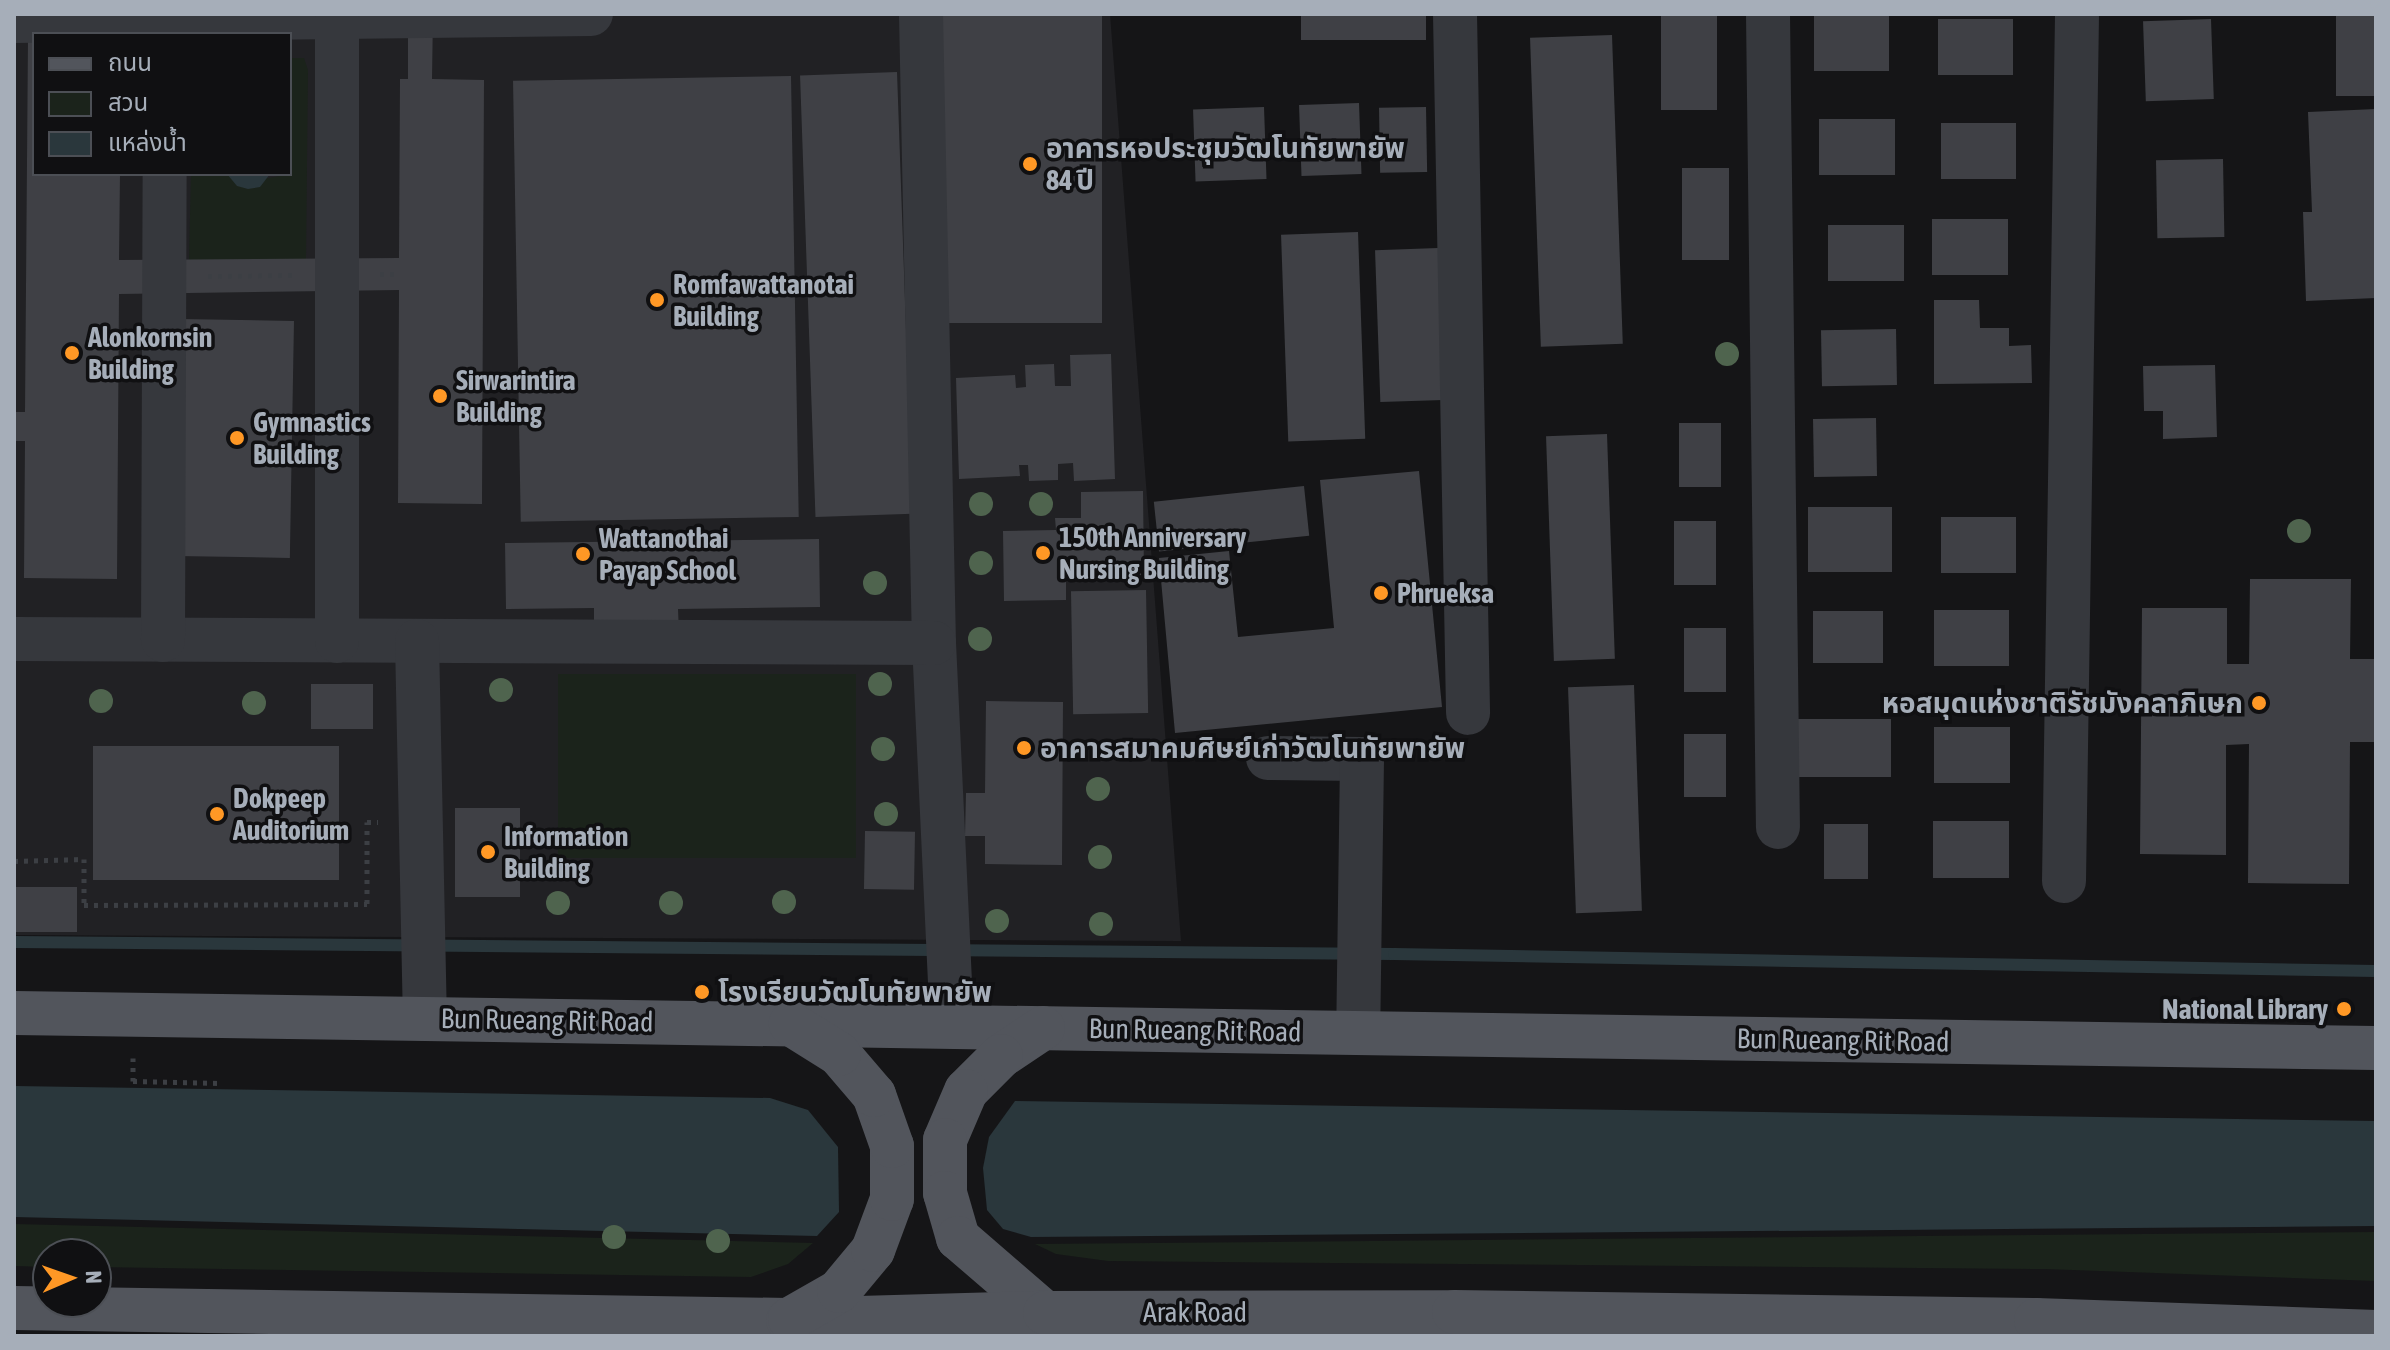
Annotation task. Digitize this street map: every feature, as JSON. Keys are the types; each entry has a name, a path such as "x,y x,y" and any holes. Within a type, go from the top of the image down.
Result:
{"main road":[{"name":"Bun Rueang Rit Road","path":"14,1013 1043,1028 1358,1016 2376,1048"},
{"path":"788,1320 839,1291 865,1260 892,1199 892,1146 874,1095 839,1054 791,1024"},
{"path":"1043,1028 1001,1056 966,1091 945,1140 945,1193 958,1238 1045,1313"},
{"name":"Arak Road","path":"14,1308 71,1323 470,1327 788,1320 927,1326 1045,1313 1453,1324 2376,1332"}],"street":[{"path":"14,21 165,26 337,17 591,14"},
{"path":"921,14 934,643 950,926 952,1027"},
{"path":"1455,14 1468,713"},
{"path":"1768,14 1778,827"},
{"path":"2064,881 2077,14"},
{"path":"337,17 337,641"},
{"path":"163,640 165,176"},
{"path":"14,639 934,643"},
{"path":"417,641 425,1019"},
{"path":"1268,758 1362,759 1358,1016"}],"path":[{"path":"368,274 399,274"},
{"path":"197,276 306,275"},
{"path":"14,861 84,859 84,905 367,904 367,822 422,823"},
{"path":"133,1081 220,1083"}],"shaded area":[{"name":"Wattanothai Payap School","path":"14,14 1110,14 1181,941 14,935"}],"green space":[{"path":"292,58 304,58 308,70 306,259 189,260 191,176 292,176"},
{"path":"558,674 856,674 856,858 558,858"},
{"path":"14,1224 813,1243 788,1264 751,1277 112,1267 112,1238 32,1238 32,1267 14,1266"},
{"path":"2376,1232 2376,1281 2045,1269 1108,1261 1056,1254 1035,1244"}],"water":[{"path":"229,176 268,176 260,187 248,189 237,186"},
{"path":"14,1086 770,1098 808,1110 838,1147 839,1212 817,1236 14,1217"},
{"path":"1015,1101 2376,1121 2376,1226 1031,1237 1003,1229 987,1210 983,1168 989,1137"}],"building":[{"path":"408,14 433,14 432,79 484,80 482,504 398,503 399,290 119,294 117,579 24,578 25,441 14,441 14,412 25,412 28,37 32,37 32,176 120,176 119,260 399,258 400,79 408,79"},
{"name":"อาคารหอประชุมวัฒโนทัยพายัพ 84 ปี","path":"941,14 1102,14 1102,323 941,323"},
{"path":"1301,14 1426,14 1426,40 1301,40"},
{"path":"1661,14 1717,14 1717,110 1661,110"},
{"path":"2336,14 2376,14 2376,96 2336,96"},
{"path":"1814,15 1889,15 1889,71 1814,71"},
{"path":"1938,19 2013,19 2013,75 1938,75"},
{"path":"2211,19 2214,99 2146,101 2143,21"},
{"path":"1612,35 1623,344 1541,347 1530,38"},
{"path":"897,72 912,514 815,517 800,75"},
{"name":"Romfawattanotai Building","path":"791,76 799,517 521,522 513,81"},
{"path":"1359,103 1361,174 1302,176 1299,105"},
{"path":"1264,107 1267,179 1196,181 1193,109"},
{"path":"1426,107 1427,172 1380,173 1379,108"},
{"path":"2376,109 2376,298 2306,301 2303,212 2312,212 2308,112"},
{"path":"1819,119 1895,119 1895,175 1819,175"},
{"path":"1941,123 2016,123 2016,179 1941,179"},
{"path":"2223,159 2224,237 2157,238 2156,160"},
{"path":"1682,168 1729,168 1729,260 1682,260"},
{"path":"1932,219 2008,219 2008,275 1932,275"},
{"path":"1828,225 1904,225 1904,281 1828,281"},
{"path":"1358,232 1365,439 1288,442 1281,235"},
{"path":"1438,248 1443,400 1380,402 1375,250"},
{"path":"1934,300 1979,300 1980,328 2009,328 2009,346 2031,345 2032,383 1934,384"},
{"name":"Gymnastics Building","path":"180,319 294,321 290,558 176,556"},
{"path":"1896,329 1897,385 1822,386 1821,330"},
{"path":"1111,354 1115,479 1074,481 1073,463 1058,464 1058,480 1029,481 1028,465 1019,465 1020,476 959,479 956,378 1015,375 1016,388 1026,387 1025,365 1054,364 1055,386 1071,386 1070,355"},
{"path":"2215,365 2217,437 2163,439 2163,411 2144,411 2143,366"},
{"path":"1876,418 1877,476 1814,477 1813,419"},
{"path":"1679,423 1721,423 1721,487 1679,487"},
{"path":"1607,434 1615,659 1554,661 1546,436"},
{"name":"Phrueksa","path":"1419,471 1442,707 1175,733 1159,558 1229,551 1238,637 1334,628 1320,480"},
{"path":"1304,486 1309,536 1159,552 1154,502"},
{"path":"1143,491 1144,575 1066,576 1066,600 1004,601 1003,531 1056,530 1055,518 1081,518 1081,492"},
{"path":"1808,507 1892,507 1892,572 1808,572"},
{"path":"1941,517 2016,517 2016,573 1941,573"},
{"path":"1674,521 1716,521 1716,585 1674,585"},
{"path":"819,539 820,607 678,609 679,633 594,634 594,608 506,609 505,543"},
{"name":"หอสมุดแห่งชาติรัชมังคลาภิเษก","path":"2250,579 2351,579 2350,659 2376,659 2376,742 2350,742 2349,884 2248,883 2249,744 2226,745 2226,855 2140,854 2142,608 2227,608 2227,664 2249,664"},
{"path":"1146,590 1148,713 1073,714 1071,591"},
{"path":"1934,610 2009,610 2009,666 1934,666"},
{"path":"1813,611 1883,611 1883,663 1813,663"},
{"path":"1684,628 1726,628 1726,692 1684,692"},
{"path":"311,684 373,684 373,729 311,729"},
{"path":"1634,685 1642,911 1576,913 1568,687"},
{"name":"อาคารสมาคมศิษย์เก่าวัฒโนทัยพายัพ","path":"986,701 1063,702 1062,865 985,864 985,836 965,836 966,793 985,793"},
{"path":"1790,719 1891,719 1891,777 1790,777"},
{"path":"1934,727 2010,727 2010,783 1934,783"},
{"path":"1684,734 1726,734 1726,797 1684,797"},
{"name":"Dokpeep Auditorium","path":"93,746 339,746 339,880 93,880"},
{"name":"Information Building","path":"455,808 520,808 520,897 455,897"},
{"path":"1933,821 2009,821 2009,878 1933,878"},
{"path":"1824,824 1868,824 1868,879 1824,879"},
{"path":"865,831 915,832 914,890 864,889"},
{"path":"14,887 77,887 77,932 14,932"}],"waterway":[{"path":"14,942 1394,954 2376,971"}],"place":[{"name":"อาคารหอประชุมวัฒโนทัยพายัพ 84 ปี","path":"1030,164"},
{"name":"Romfawattanotai Building","path":"657,300"},
{"name":"Alonkornsin Building","path":"72,353"},
{"name":"Sirwarintira Building","path":"440,396"},
{"name":"Gymnastics Building","path":"237,438"},
{"name":"150th Anniversary Nursing Building","path":"1043,553"},
{"name":"Wattanothai Payap School","path":"583,554"},
{"name":"Phrueksa","path":"1381,593"},
{"name":"หอสมุดแห่งชาติรัชมังคลาภิเษก","path":"2259,703"},
{"name":"อาคารสมาคมศิษย์เก่าวัฒโนทัยพายัพ","path":"1024,748"},
{"name":"Dokpeep Auditorium","path":"217,814"},
{"name":"Information Building","path":"488,852"},
{"name":"โรงเรียนวัฒโนทัยพายัพ","path":"702,992"},
{"name":"National Library","path":"2344,1009"}]}
